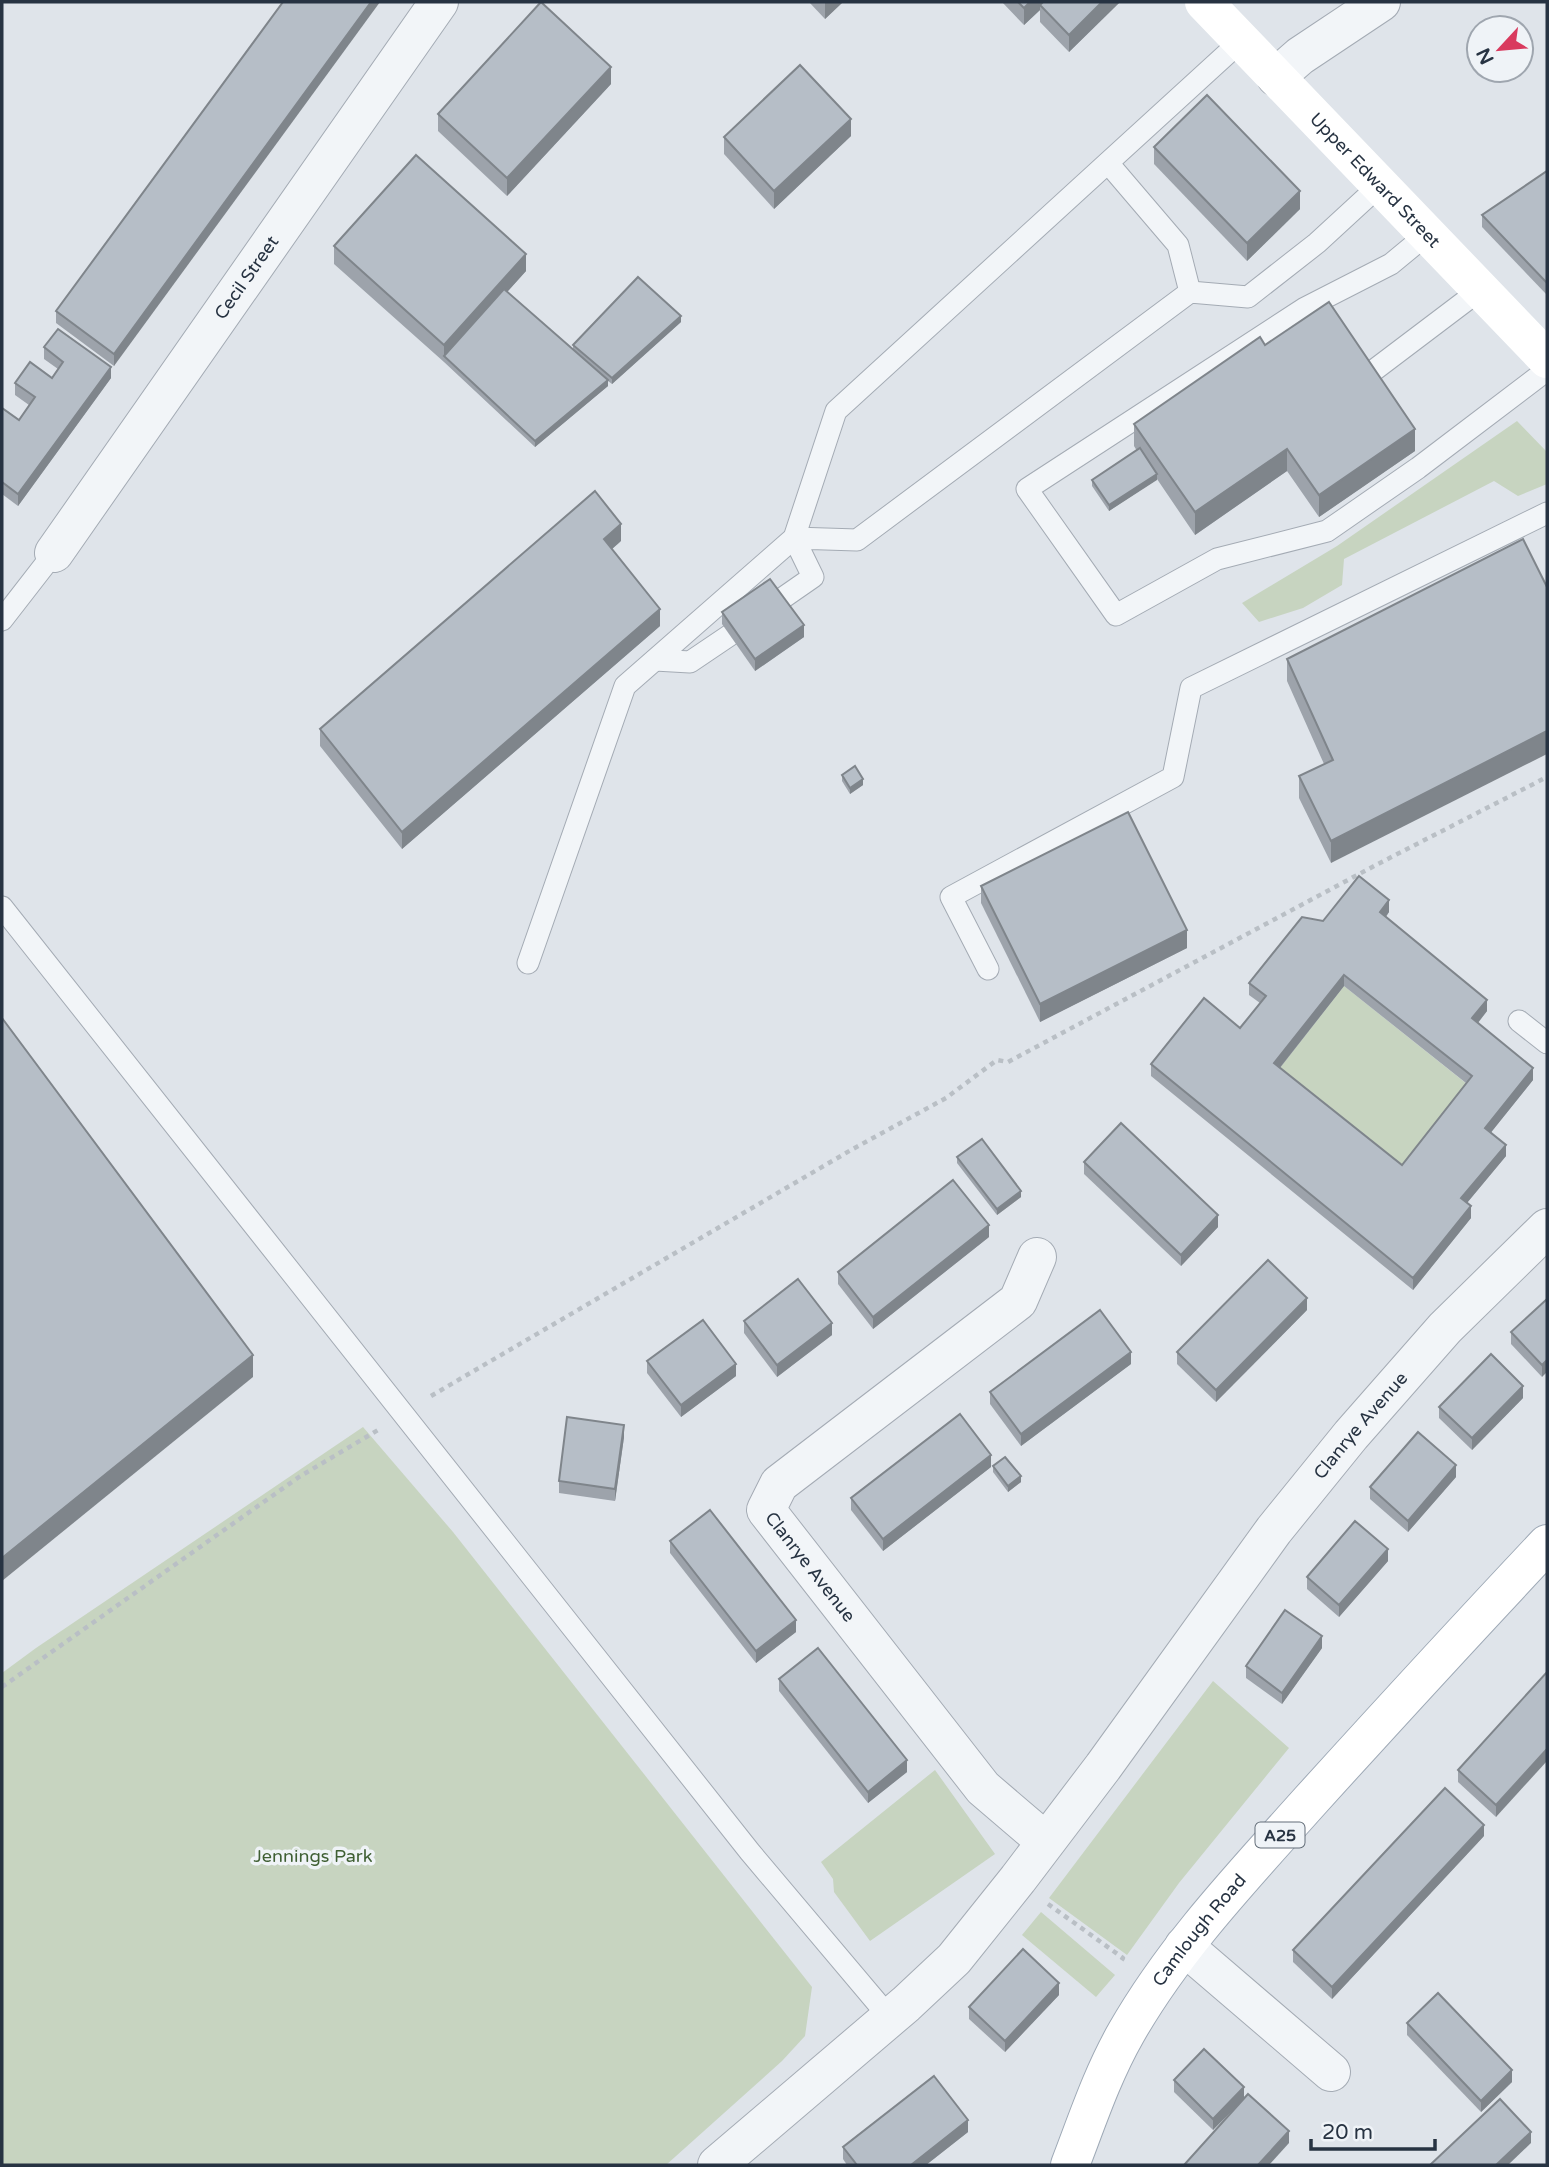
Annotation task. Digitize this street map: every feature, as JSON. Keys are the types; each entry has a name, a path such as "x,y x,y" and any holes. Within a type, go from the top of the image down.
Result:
{"main road":[{"name":"Upper Edward Street","path":"1203,2 1547,359"},
{"name":"Camlough Road","path":"1070,2165 1121,2042 1184,1946 1225,1895 1431,1667 1547,1544"}],"street":[{"name":"Cecil Street","path":"54,552 439,2"},
{"path":"1276,77 1300,56 1381,2"},
{"name":"Clanrye Avenue","path":"717,2165 890,2018 954,1959 1018,1880 1103,1767 1273,1530 1351,1435 1445,1328 1547,1228"},
{"name":"Clanrye Avenue","path":"1037,1257 1018,1301 779,1485 766,1510 983,1788 1045,1842"},
{"path":"1184,1946 1331,2072"}],"lane":[{"path":"528,963 625,686 794,538 836,411 1241,41"},
{"path":"1108,163 1178,245 1190,292"},
{"path":"794,538 857,540 1190,292 1248,297 1317,243 1380,185"},
{"path":"1426,235 1391,264 1305,308 1027,489 1116,615 1217,559 1327,531 1418,468 1547,370"},
{"path":"1365,377 1480,290"},
{"path":"988,969 951,897 1173,777 1191,688 1547,513"},
{"path":"777,602 813,578 794,538"},
{"path":"2,620 54,552"},
{"path":"655,660 690,662 730,635"},
{"path":"2,907 741,1841 890,2018"},
{"path":"1519,1021 1547,1043"}],"path":[{"path":"424,1400 851,1150 946,1098 997,1060 1008,1062 1376,865 1547,778"},
{"path":"2,1686 299,1476 388,1424"},
{"path":"1042,1899 1114,1952"}],"green space":[{"path":"1517,421 1547,452 1547,484 1518,496 1494,481 1344,559 1342,585 1303,608 1259,622 1242,603 1337,546"},
{"path":"1344,986 1472,1088 1402,1177 1274,1075"},
{"name":"Jennings Park","path":"363,1427 453,1532 812,1987 805,2036 782,2061 666,2165 2,2165 2,1673"},
{"path":"1213,1681 1289,1748 1179,1883 1127,1955 1049,1898"},
{"path":"935,1770 995,1854 870,1941 834,1892 833,1879 821,1862"},
{"path":"1041,1912 1115,1975 1096,1997 1022,1935"}],"building":[{"path":"283,2 371,2 114,354 56,311"},
{"path":"541,2 611,67 507,178 438,114"},
{"path":"1018,2 1030,2 1024,8"},
{"path":"1043,2 1102,2 1069,35 1040,5"},
{"path":"800,65 851,119 774,191 724,137"},
{"path":"1207,95 1300,191 1247,243 1154,147"},
{"path":"416,155 526,254 444,345 334,246"},
{"path":"1547,171 1547,283 1482,215"},
{"path":"638,277 681,316 612,378 573,345"},
{"path":"504,289 608,380 535,441 444,356"},
{"path":"1329,302 1415,429 1319,495 1287,449 1195,512 1134,424 1260,337 1265,345"},
{"path":"58,329 111,367 18,494 2,482 2,408 19,420 35,397 15,383 30,362 52,378 63,362 44,347"},
{"path":"1140,448 1157,474 1109,505 1092,480"},
{"path":"595,491 621,524 604,539 660,609 402,832 320,729"},
{"path":"1523,539 1547,587 1547,731 1331,841 1299,776 1333,760 1287,659"},
{"path":"770,579 804,625 755,659 722,612"},
{"path":"855,766 863,779 850,788 842,775"},
{"path":"1128,812 1187,930 1040,1004 981,886"},
{"path":"1359,876 1389,900 1380,912 1487,1000 1472,1018 1533,1068 1485,1128 1506,1145 1461,1198 1471,1206 1413,1278 1151,1064 1204,998 1240,1028 1266,996 1249,983 1302,917 1323,921","holes":["1344,975 1472,1076 1402,1165 1274,1063"]},
{"path":"2,1018 253,1355 2,1558"},
{"path":"1121,1123 1218,1215 1181,1255 1084,1162"},
{"path":"982,1139 1021,1191 997,1209 957,1157"},
{"path":"953,1180 989,1225 873,1317 838,1272"},
{"path":"1268,1260 1307,1298 1216,1390 1177,1352"},
{"path":"798,1279 832,1323 777,1365 744,1321"},
{"path":"1547,1299 1547,1360 1542,1365 1511,1332"},
{"path":"1100,1310 1131,1352 1021,1434 990,1392"},
{"path":"703,1320 736,1364 681,1405 647,1361"},
{"path":"1491,1354 1523,1386 1472,1438 1439,1407"},
{"path":"960,1414 991,1455 883,1539 851,1498"},
{"path":"567,1417 624,1425 615,1489 559,1481"},
{"path":"1418,1432 1456,1465 1408,1521 1370,1487"},
{"path":"1005,1457 1021,1476 1008,1486 993,1466"},
{"path":"710,1510 796,1620 756,1651 670,1541"},
{"path":"1355,1521 1388,1549 1339,1605 1307,1577"},
{"path":"1285,1610 1322,1636 1282,1693 1246,1666"},
{"path":"818,1648 907,1760 868,1792 779,1679"},
{"path":"1547,1672 1547,1749 1496,1805 1458,1770"},
{"path":"1445,1788 1484,1825 1332,1987 1293,1950"},
{"path":"1023,1949 1059,1983 1005,2041 969,2007"},
{"path":"1438,1993 1512,2070 1481,2101 1407,2023"},
{"path":"1204,2049 1244,2087 1213,2119 1174,2080"},
{"path":"934,2076 968,2120 911,2165 857,2165 843,2147"},
{"path":"1248,2094 1289,2131 1258,2165 1184,2165"},
{"path":"1500,2099 1531,2132 1496,2165 1430,2165"}]}
